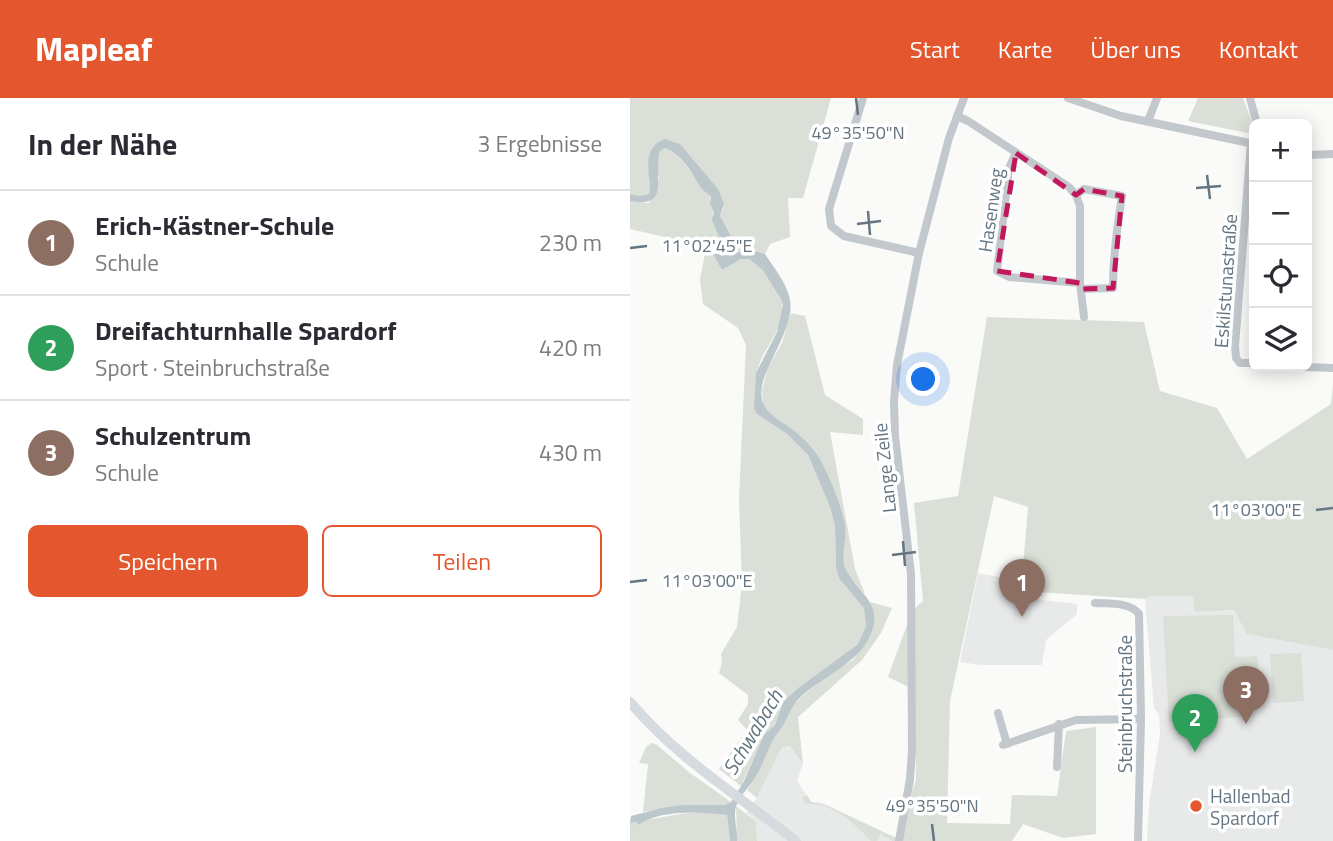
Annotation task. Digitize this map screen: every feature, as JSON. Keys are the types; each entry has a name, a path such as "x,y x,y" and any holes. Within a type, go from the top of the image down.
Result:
{"main road":[{"path":"630,702 654,731 789,839"}],"street":[{"path":"863,98 829,209 831,226 844,236 919,253"},
{"name":"Lange Zeile","path":"900,841 910,779 911,625 908,531 895,436 897,365 919,253 949,138 964,98"},
{"path":"1068,98 1148,121 1249,142"},
{"path":"1148,121 1157,98"},
{"path":"1250,98 1256,119"},
{"path":"957,116 1069,187 1076,195 1080,206 1084,317"},
{"name":"Hasenweg","path":"1016,153 1009,168 997,271 1009,277 1081,286"},
{"path":"1312,155 1333,154"},
{"name":"Eskilstunastraße","path":"1249,363 1240,363 1236,358 1235,346 1250,182"},
{"path":"1076,195 1084,189 1122,196 1114,243 1113,288 1081,286"},
{"path":"1312,367 1333,368"},
{"name":"Steinbruchstraße","path":"1095,603 1134,607 1139,614 1141,719 1138,841"},
{"path":"998,713 1005,745 1059,724 1086,719 1141,719"},
{"path":"1057,766 1059,724"}],"highlighted area":[{"path":"1016,153 1076,195 1084,189 1122,196 1113,288 1081,289 1080,283 997,271"}],"shaded area":[{"path":"630,98 831,98 803,198 788,198 790,237 770,244 765,254 749,249 731,254 730,238 720,216 724,207 687,152 672,141 649,154 649,194 630,194"},
{"path":"1198,98 1243,98 1251,119 1249,133 1188,121"},
{"path":"665,139 680,144 718,189 724,204 720,216 733,240 731,254 749,249 765,254 786,288 790,313 763,382 761,394 764,405 773,416 806,441 820,460 843,517 845,567 870,602 874,618 873,628 861,650 802,696 792,708 772,741 758,773 737,804 737,841 730,841 727,815 670,814 638,825 637,822 630,823 631,816 682,805 724,805 731,802 744,781 764,735 775,725 783,702 858,644 866,626 864,608 839,578 835,526 808,455 787,434 757,414 754,408 756,373 777,332 783,305 781,299 763,270 749,259 741,259 722,270 714,255 720,242 712,219 714,214 711,197 671,151 665,148 660,151 656,195 643,202 630,201 630,194 649,194 649,155 657,143"},
{"path":"665,148 679,158 710,195 721,241 719,259 722,270 736,261 749,259 766,273 781,299 783,309 779,327 757,371 757,414 787,434 808,455 835,526 836,565 864,608 866,626 858,644 783,702 775,725 764,736 741,786 719,769 747,730 738,720 748,704 748,695 719,673 721,654 737,627 742,584 739,499 746,345 738,328 703,304 700,279 705,254 696,244 630,229 630,201 649,203 659,179 657,167 660,151"},
{"path":"791,313 805,316 825,395 863,419 863,435 830,432 855,569 865,594 845,567 845,525 822,463 813,448 771,414 763,404 762,391 768,367 782,343"},
{"path":"987,317 1144,322 1160,391 1217,408 1247,459 1331,404 1333,385 1333,650 1247,634 1234,610 1195,612 1193,596 1153,596 1145,599 1021,591 1028,507 994,496 950,701 947,823 1010,824 1012,795 1057,796 1066,731 1096,727 1096,834 1063,838 1023,824 1012,841 893,841 880,834 877,841 871,841 834,810 806,804 802,798 807,795 811,802 828,806 897,837 916,780 915,690 888,677 912,611 923,601 914,503 958,496"},
{"path":"978,573 1010,579 1009,596 1077,604 1077,614 1046,640 1042,665 981,665 960,662"},
{"path":"1153,596 1194,596 1195,612 1234,610 1248,634 1333,650 1333,841 1147,841 1149,805 1160,734 1159,714 1154,709 1145,599"},
{"path":"870,602 892,608 881,633 862,660 798,717 803,764 789,746 782,747 757,798 747,790 772,741 793,705 821,680 854,659 874,618"},
{"path":"1233,615 1235,657 1257,656 1259,685 1237,687 1240,687 1241,717 1169,722 1163,616"},
{"path":"1301,653 1304,701 1273,703 1270,654"},
{"path":"652,743 731,802 724,805 682,805 643,812 648,764 639,763 646,747"},
{"path":"788,746 803,764 797,781 811,802 822,803 899,841 757,841 756,822 746,813 758,796 782,747"},
{"path":"736,806 756,822 757,841 737,841"},
{"path":"703,812 727,815 730,841 630,841 630,823"}],"place":[{"name":"Erich-Kästner-Schule","path":"1022,617"},
{"name":"Schulzentrum","path":"1246,724"},
{"name":"Dreifachturnhalle Spardorf","path":"1195,752"},
{"name":"Hallenbad Spardorf","path":"1196,806"}],"water label":[{"name":"Schwabach","path":"752,732"}]}
